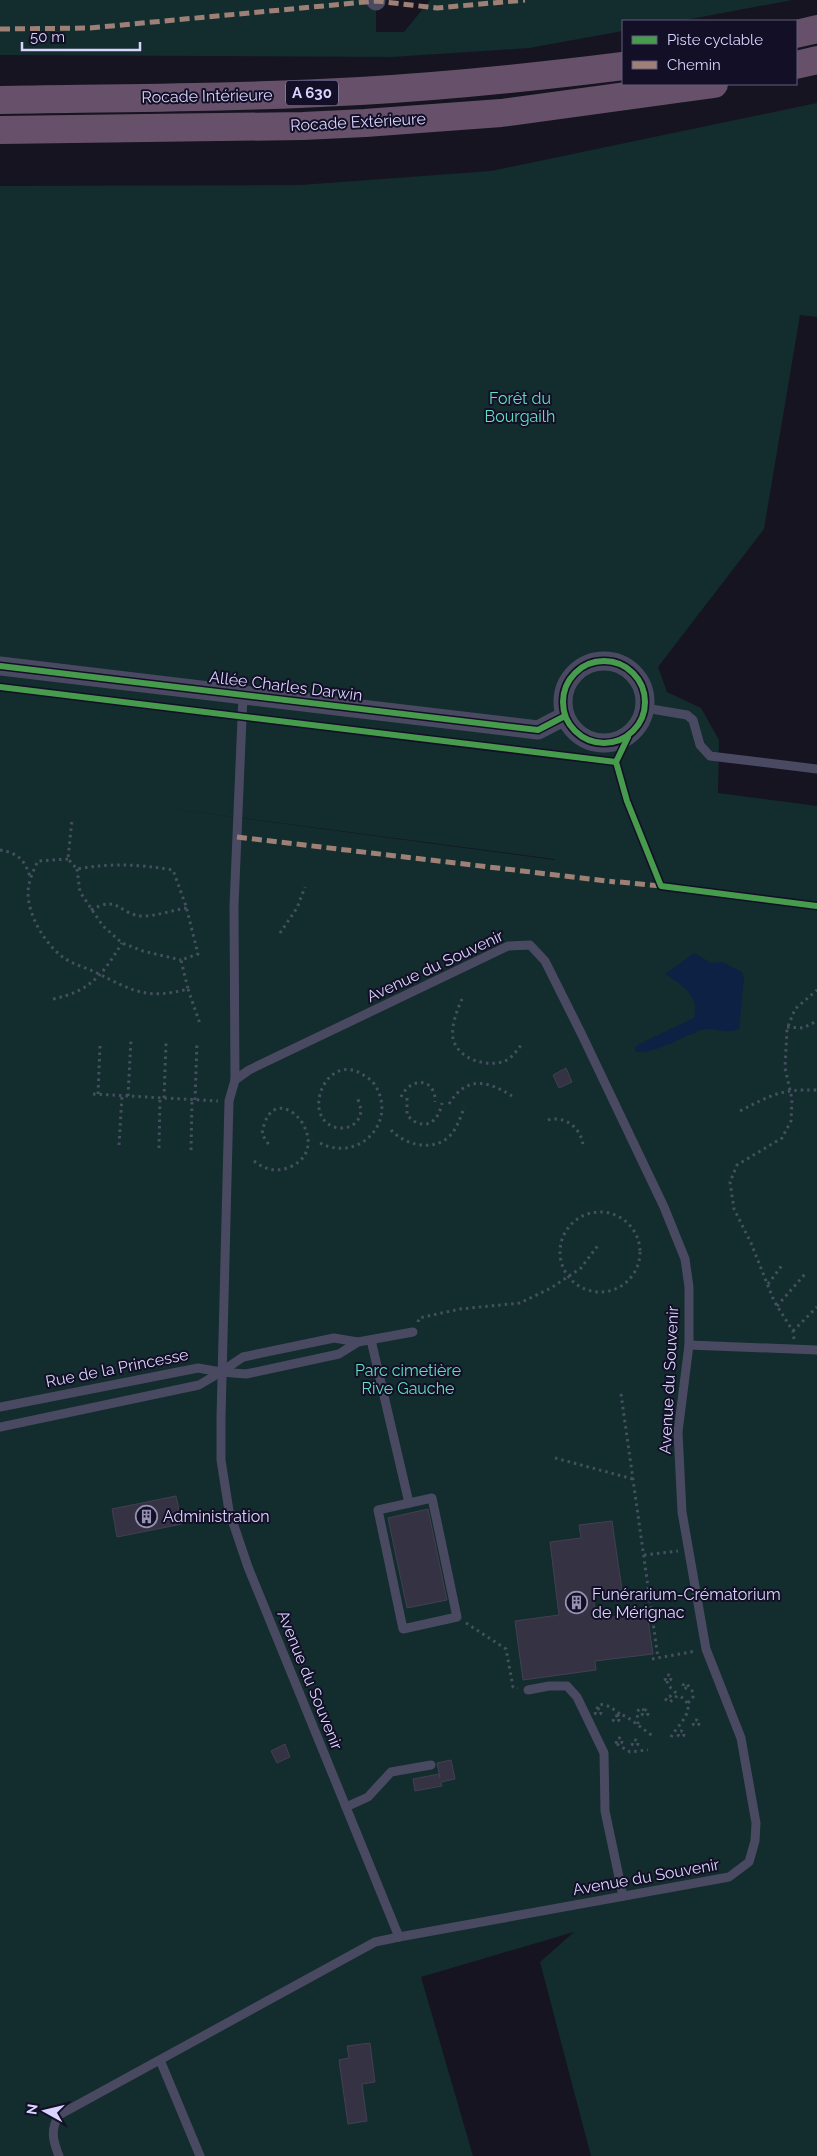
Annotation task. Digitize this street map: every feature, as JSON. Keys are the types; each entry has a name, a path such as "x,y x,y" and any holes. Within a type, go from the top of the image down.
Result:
{"highway":[{"path":"797,34 817,29"},
{"path":"797,65 817,60"},
{"name":"Rocade Intérieure","path":"0,100 247,96 359,91 496,82 622,66"},
{"name":"Rocade Extérieure","path":"0,130 303,126 365,123 501,113 707,85"}],"street":[{"path":"605,661 620,664 632,671 642,684 646,698 645,708 638,726 628,736 614,743 600,744 586,740 573,729 565,716 563,702 566,688 573,675 591,663 605,661"},
{"name":"Allée Charles Darwin","path":"0,666 538,730 565,716"}],"lane":[{"path":"235,1080 234,906 243,695"},
{"path":"645,708 687,715 693,720 700,744 710,756 817,769"},
{"name":"Avenue du Souvenir","path":"530,945 545,960 664,1207 684,1259 689,1287 688,1346 678,1432 682,1512 706,1649 741,1738 756,1823 753,1851 745,1866 729,1877 399,1937 248,1567 229,1511 221,1460 221,1372 229,1101 235,1080 249,1070 508,946 530,945"},
{"path":"221,1372 243,1357 334,1338 358,1342 414,1332"},
{"path":"372,1340 409,1503"},
{"path":"221,1372 246,1374 339,1354 358,1342"},
{"path":"688,1346 817,1350"},
{"name":"Rue de la Princesse","path":"0,1407 198,1368 221,1372"},
{"name":"Rue de la Princesse","path":"0,1427 198,1385 221,1372"},
{"path":"432,1498 457,1617 403,1629 378,1510 432,1498"},
{"path":"528,1690 549,1686 567,1686 577,1697 604,1753 605,1811 623,1896"},
{"path":"346,1807 368,1797 391,1772 430,1765"},
{"path":"59,2156 52,2139 54,2122 59,2115 375,1942 399,1937"},
{"path":"160,2060 200,2156"}],"path":[{"path":"72,819 68,859 77,869 80,892 103,926 122,943 142,951 180,960 198,954 187,908 173,870 138,864 103,865 77,869"},
{"path":"0,850 20,856 27,866 30,878"},
{"path":"68,859 38,861 30,878 28,894 32,913 42,935 60,955 101,975 109,981 138,992 169,994 188,989"},
{"path":"280,933 297,908 305,887"},
{"path":"91,910 102,904 112,903 135,914 144,916 187,908"},
{"path":"54,999 70,996 101,975 122,943"},
{"path":"180,960 200,1024"},
{"path":"795,1349 793,1330 778,1306 734,1209 730,1182 737,1165 782,1138 791,1121 790,1090 785,1068 787,1028 795,1010 817,990"},
{"path":"462,999 457,1011 453,1037 458,1048 468,1057 481,1063 494,1063 506,1060 522,1044"},
{"path":"787,1028 803,1028 817,1021"},
{"path":"128,1096 131,1039"},
{"path":"191,1150 197,1042"},
{"path":"159,1148 166,1043"},
{"path":"100,1046 96,1094 229,1101"},
{"path":"320,1143 330,1148 343,1149 359,1145 369,1138 379,1121 382,1107 374,1084 367,1077 352,1069 341,1070 332,1074 323,1084 319,1097 321,1113 326,1122 335,1128 346,1129 354,1124 359,1117 358,1098"},
{"path":"401,1097 404,1089 411,1083 420,1082 429,1085 434,1091 435,1102"},
{"path":"449,1104 463,1087 471,1084 484,1083 512,1096"},
{"path":"740,1111 769,1096 790,1090 817,1090"},
{"path":"119,1145 122,1096"},
{"path":"407,1098 407,1115 413,1122 423,1125 432,1123 438,1118 442,1103"},
{"path":"391,1130 399,1138 411,1144 425,1146 436,1144 449,1137 455,1130 464,1107"},
{"path":"254,1161 262,1168 275,1170 288,1168 298,1162 305,1150 308,1138 303,1122 295,1112 286,1108 278,1108 269,1112 264,1120 262,1134 269,1145"},
{"path":"548,1120 556,1117 566,1120 575,1127 583,1146"},
{"path":"608,1212 623,1219 634,1231 640,1246 639,1260 633,1274 622,1285 609,1291 594,1292 580,1287 568,1277 562,1267 560,1244 564,1233 575,1220 590,1213 608,1212"},
{"path":"414,1332 419,1318 460,1309 520,1303 551,1288 581,1268 599,1244"},
{"path":"768,1285 783,1264"},
{"path":"778,1306 805,1274"},
{"path":"793,1330 817,1308"},
{"path":"622,1394 658,1658"},
{"path":"555,1458 633,1479"},
{"path":"644,1555 688,1549"},
{"path":"457,1617 506,1649 513,1687 528,1690"},
{"path":"652,1660 706,1649"},
{"path":"667,1681 668,1685 688,1703"},
{"path":"671,1737 684,1720 688,1703 693,1697 693,1692 688,1687"},
{"path":"672,1700 678,1695"},
{"path":"597,1709 598,1706 603,1704 611,1706 619,1715 654,1737"},
{"path":"638,1726 636,1712 640,1708 644,1710"},
{"path":"684,1720 695,1720"},
{"path":"677,1727 680,1732"},
{"path":"618,1744 630,1752 648,1750"},
{"path":"630,1752 634,1746"}],"green space":[{"path":"0,0 376,0 376,32 404,32 430,0 792,0 685,20 622,20 622,31 529,48 392,57 0,55"},
{"name":"Parc cimetière Rive Gauche","path":"817,103 817,317 800,315 764,529 658,667 667,692 701,708 719,740 718,793 817,806 817,2156 591,2156 540,1962 574,1932 421,1977 473,2156 0,2156 0,186 300,185 491,171","holes":["158,807 554,859 555,860"]}],"water":[{"path":"694,953 711,963 722,962 742,972 744,978 739,1029 733,1031 701,1030 668,1045 649,1051 635,1051 639,1044 694,1018 695,1010 692,997 688,991 665,974"}],"building":[{"path":"566,1068 572,1082 559,1088 553,1075"},
{"name":"Administration","path":"176,1496 182,1524 117,1537 112,1509"},
{"path":"428,1509 447,1600 407,1608 388,1518"},
{"name":"Funérarium-Crématorium de Mérignac","path":"612,1521 622,1590 593,1594 596,1619 647,1613 653,1654 595,1661 596,1670 523,1680 515,1621 559,1615 550,1542 581,1538 579,1525"},
{"path":"285,1744 290,1757 277,1763 271,1751"},
{"path":"451,1760 455,1779 441,1782 442,1786 415,1791 413,1779 439,1774 440,1778 437,1763"},
{"path":"370,2043 375,2082 362,2084 367,2121 348,2124 339,2060 349,2058 347,2046"}],"marked path":[{"path":"0,29 90,28 376,1 437,8 525,0"},
{"path":"237,837 615,882"},
{"path":"620,882 661,886"}],"cycle path":[{"path":"604,661 620,664 633,673 642,686 645,702 642,718 633,731 620,740 604,743 588,740 575,731 566,718 563,702 566,686 575,673 588,664 604,661"},
{"path":"0,666 538,730 565,716"},
{"path":"0,687 616,762"},
{"path":"628,737 616,762 627,801 661,886 817,906"}],"place":[{"name":"Administration","path":"147,1516"},
{"name":"Funérarium-Crématorium de Mérignac","path":"576,1603"}],"park label":[{"name":"Forêt du Bourgailh","path":"520,407"}]}
